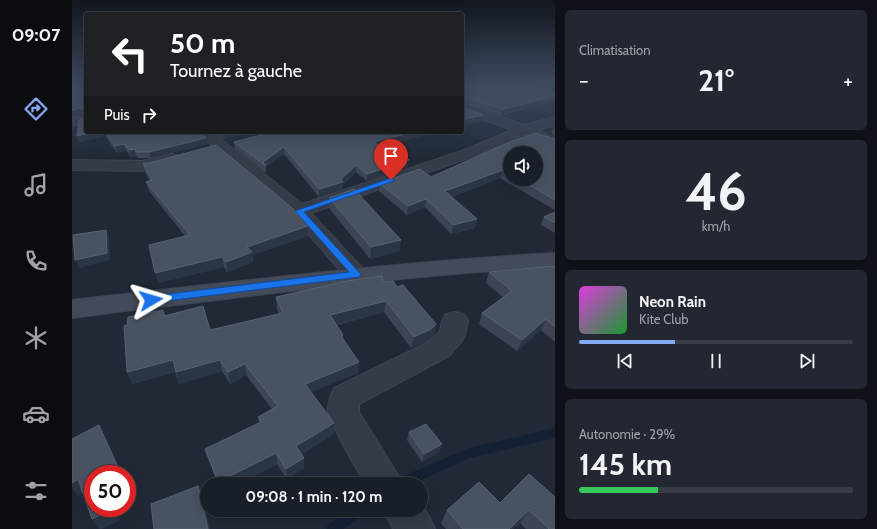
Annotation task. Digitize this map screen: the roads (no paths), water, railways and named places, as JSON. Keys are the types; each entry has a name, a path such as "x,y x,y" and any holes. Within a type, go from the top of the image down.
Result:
{"main road":[{"path":"72,309 356,274 465,265 555,260"}],"street":[{"path":"464,109 525,130 555,143"},
{"path":"72,122 84,120"},
{"path":"299,211 480,149 525,130 555,121"},
{"path":"207,134 230,145 299,211 356,274"},
{"path":"72,165 142,166 230,145"},
{"path":"380,477 347,420 343,410 345,397 439,349 452,335 455,321"}],"waterway":[{"path":"415,477 469,453 555,433"},
{"path":"332,529 351,517"}]}
